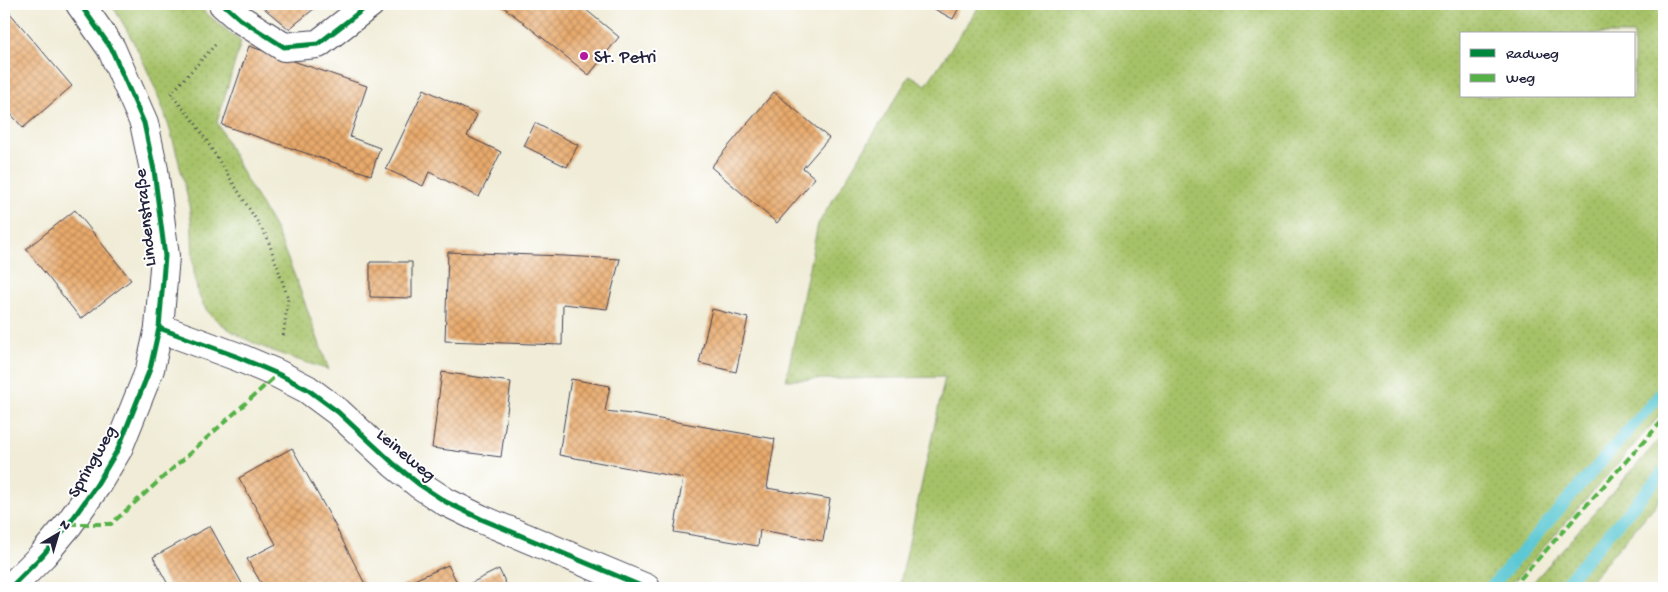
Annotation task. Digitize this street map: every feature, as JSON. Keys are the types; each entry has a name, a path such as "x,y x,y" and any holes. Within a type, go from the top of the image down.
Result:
{"street":[{"name":"Lindenstraße","path":"80,4 111,48 144,122 154,170 165,256 160,328"},
{"path":"231,11 284,47 318,44 370,4"},
{"name":"Leineweg","path":"160,328 238,357 307,389 330,406 394,464 446,502 481,519 646,588"},
{"name":"Springweg","path":"10,588 43,555 69,524 96,486 118,449 150,369 160,328"}],"path":[{"path":"231,11 170,94 194,121 267,237 288,298 278,374"}],"green space":[{"path":"111,4 195,4 241,42 217,122 243,174 276,230 329,370 266,348 236,334 210,314 203,305 194,269 188,200 175,146 153,82 123,23"},
{"path":"981,4 1664,4 1664,411 1508,588 899,588 945,377 786,380 818,224 910,75 926,85"},
{"path":"1664,434 1664,495 1584,588 1528,588"}],"building":[{"path":"259,4 320,4 289,29"},
{"name":"St. Petri","path":"500,4 579,4 619,37 589,75"},
{"path":"925,4 961,4 953,19"},
{"path":"4,6 72,86 23,128 4,106"},
{"path":"249,46 367,86 350,137 380,148 371,175 222,125"},
{"path":"424,89 477,115 467,136 501,152 479,197 429,172 423,186 386,169"},
{"path":"774,92 829,138 803,168 815,178 777,223 711,167"},
{"path":"535,123 578,145 567,167 524,146"},
{"path":"75,210 131,280 81,319 26,249"},
{"path":"448,252 620,259 607,309 563,304 562,345 445,341"},
{"path":"370,262 412,262 412,298 370,297"},
{"path":"712,309 748,318 736,372 699,363"},
{"path":"442,372 511,382 501,457 432,448"},
{"path":"571,379 610,386 605,411 775,439 767,488 830,499 823,541 760,530 758,546 674,532 683,478 559,455"},
{"path":"292,448 367,588 264,588 247,559 276,544 239,478"},
{"path":"210,526 244,587 170,588 153,557"},
{"path":"448,565 460,588 396,588"},
{"path":"499,569 508,588 461,588"}],"waterway":[{"path":"1490,588 1664,390"},
{"path":"1561,588 1664,471"}],"marked path":[{"path":"69,524 111,524 278,374"},
{"path":"1512,588 1664,419"}],"cycle path":[{"path":"10,588 43,555 69,524 96,486 118,449 150,369 159,328 165,256 154,170 144,123 111,48 80,4"},
{"path":"223,4 240,19 284,47 318,44 370,4"},
{"path":"159,328 238,357 307,389 338,412 394,464 420,485 446,502 481,519 646,588"}],"place":[{"name":"St. Petri","path":"584,56"}]}
